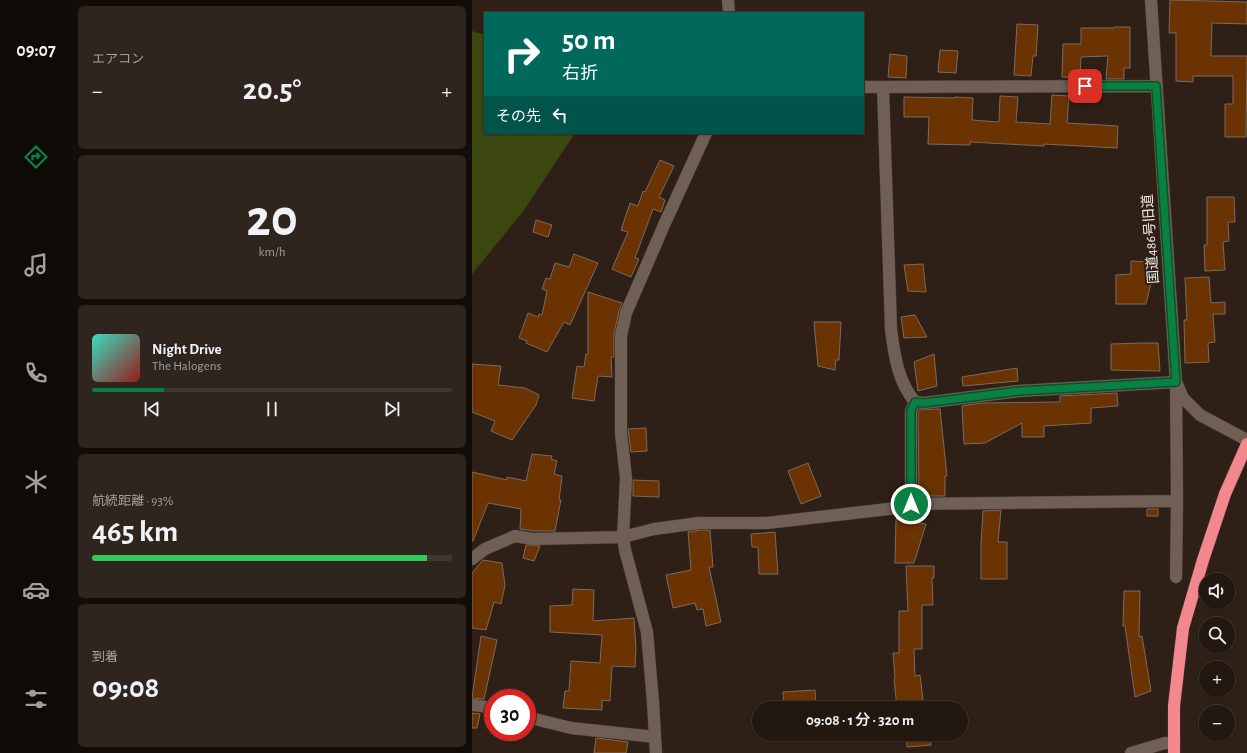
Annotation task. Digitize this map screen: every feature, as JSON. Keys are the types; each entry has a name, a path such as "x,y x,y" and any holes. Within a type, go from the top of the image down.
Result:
{"highway":[{"path":"1174,748 1174,706 1183,628 1202,560 1226,494 1247,444"}],"street":[{"path":"728,0 729,12"},
{"name":"国道486号旧道","path":"1151,0 1176,382 1183,398 1200,415 1247,440"},
{"path":"864,87 1156,86"},
{"path":"883,87 891,329 893,348 902,382 908,394 915,402 924,403 1019,391 1176,382 1176,577"},
{"path":"656,753 647,632 625,550 623,537 626,478 621,433 621,336 626,313 706,134"},
{"path":"911,504 911,410 915,402"},
{"path":"472,559 485,549 515,536 533,539 602,539 623,537 654,529 699,523 766,523 897,508 911,504 1177,501"},
{"path":"472,705 484,707"},
{"path":"536,719 571,728 655,737"},
{"path":"1131,753 1165,743 1174,748"}],"green space":[{"path":"472,31 484,35 484,134 574,134 522,213 472,274"}],"building":[{"path":"1170,0 1247,2 1247,24 1212,23 1211,56 1247,56 1246,137 1225,137 1225,104 1233,104 1233,76 1193,76 1193,82 1176,81 1176,33 1169,33"},
{"path":"1017,24 1038,25 1036,56 1033,56 1031,76 1014,75"},
{"path":"1130,27 1130,68 1124,68 1124,79 1106,79 1108,56 1081,57 1080,78 1062,77 1063,44 1081,44 1081,28"},
{"path":"940,50 958,51 956,73 938,72"},
{"path":"890,54 907,56 906,78 888,77"},
{"path":"1052,95 1069,96 1067,123 1118,126 1117,148 970,142 970,145 928,144 929,117 904,117 904,97 955,97 973,98 972,120 999,122 1000,96 1018,97 1016,122 1050,124"},
{"path":"660,160 674,166 659,197 665,200 661,212 653,209 635,258 639,259 631,277 612,269 628,232 621,230 630,203 638,206 643,191 645,192"},
{"path":"1207,197 1234,197 1235,222 1228,222 1229,241 1223,242 1225,270 1205,271 1204,245 1207,245"},
{"path":"536,220 552,225 548,237 533,232"},
{"path":"574,254 598,263 570,325 564,322 547,352 526,343 527,341 519,338 528,313 538,317 539,314 542,315 547,291 542,289 546,278 550,279 555,263 569,267"},
{"path":"1131,261 1154,262 1154,271 1146,304 1116,304 1116,275 1131,274"},
{"path":"923,264 926,292 908,291 904,265"},
{"path":"1209,277 1211,303 1225,302 1225,314 1213,314 1215,342 1208,343 1209,362 1185,363 1184,320 1187,320 1185,278"},
{"path":"588,292 622,303 614,334 614,357 611,357 612,377 598,376 594,401 572,398 577,366 584,367 586,354 588,354"},
{"path":"915,315 927,337 904,338 901,317"},
{"path":"814,322 841,322 839,360 836,360 835,370 818,366"},
{"path":"1158,343 1160,371 1111,370 1111,344"},
{"path":"934,354 937,386 918,391 914,362"},
{"path":"472,364 501,366 498,385 525,388 539,395 536,405 512,440 491,431 495,421 472,412"},
{"path":"1017,368 1018,381 963,386 962,377"},
{"path":"1117,393 1118,406 1091,408 1091,423 1044,426 1044,437 1022,437 1022,423 985,443 964,444 962,406 981,403 1060,402 1060,396"},
{"path":"940,409 947,476 945,476 945,496 919,496 918,413 920,410"},
{"path":"646,428 647,451 631,452 628,429"},
{"path":"532,454 552,456 551,459 557,461 554,474 562,476 559,500 561,500 555,531 520,529 521,509 488,503 472,541 472,472 507,480 507,477 526,481"},
{"path":"808,463 821,496 801,504 788,471"},
{"path":"633,480 659,481 659,497 633,496"},
{"path":"1147,509 1158,509 1158,516 1147,516"},
{"path":"1001,510 998,542 1007,542 1007,579 981,579 983,511"},
{"path":"896,519 926,524 914,563 895,563"},
{"path":"710,530 713,567 709,567 721,622 706,626 703,609 697,610 695,603 673,608 666,575 691,570 688,532"},
{"path":"775,532 778,574 759,574 758,547 752,547 751,534"},
{"path":"526,545 540,546 534,561 523,558"},
{"path":"483,560 502,563 505,585 501,604 494,602 486,630 472,628 472,573"},
{"path":"906,566 934,566 934,578 932,578 933,605 922,605 922,649 914,649 915,676 920,675 923,701 896,701 893,653 899,653 899,611 908,611"},
{"path":"573,589 594,590 593,621 634,618 636,648 635,667 612,666 610,701 602,700 602,710 563,708 565,691 569,691 571,661 600,663 602,635 550,632 550,606 572,605"},
{"path":"1124,591 1140,591 1139,637 1142,636 1151,691 1135,697 1125,626 1123,626"},
{"path":"481,636 497,640 486,689 484,689 484,699 472,698"},
{"path":"815,690 816,701 784,701 783,692"},
{"path":"472,713 480,714 477,728 472,728"},
{"path":"596,738 628,742 626,753 594,753"},
{"path":"907,741 931,741 931,745 907,747"}],"route":[{"path":"911,504 911,410 915,402 924,403 969,396 1019,391 1176,382 1156,86 1085,86"}]}
